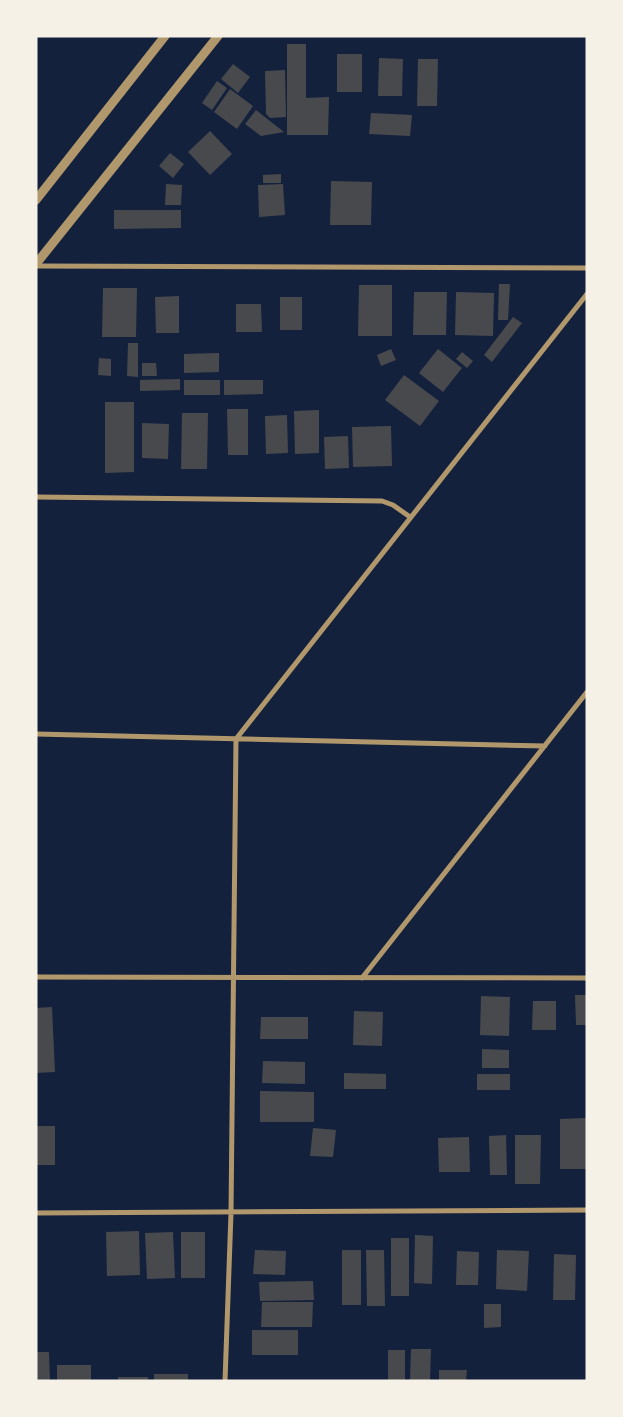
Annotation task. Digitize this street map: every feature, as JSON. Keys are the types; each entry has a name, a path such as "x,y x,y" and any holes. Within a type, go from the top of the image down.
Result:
{"street":[{"path":"36,200 165,36"},
{"path":"36,265 218,36"},
{"path":"36,265 587,268"},
{"path":"225,1381 231,1213 236,739 587,294"},
{"path":"36,497 382,501 393,505 410,517"},
{"path":"362,978 587,692"},
{"path":"36,734 545,746"},
{"path":"36,977 587,978"},
{"path":"36,1212 231,1213 587,1210"}],"building":[{"path":"287,44 306,44 306,98 329,97 328,135 287,135"},
{"path":"337,54 362,54 362,92 337,92"},
{"path":"379,58 403,59 402,96 378,96"},
{"path":"418,59 438,59 437,106 417,106"},
{"path":"233,64 250,77 238,93 221,79"},
{"path":"285,70 286,117 270,118 266,114 265,71"},
{"path":"217,81 227,88 212,110 202,103"},
{"path":"230,89 253,106 237,129 214,112"},
{"path":"256,110 284,132 261,136 245,124"},
{"path":"371,113 412,115 410,136 369,134"},
{"path":"210,131 232,154 210,175 188,152"},
{"path":"170,153 184,164 173,178 159,166"},
{"path":"281,174 281,183 263,183 263,175"},
{"path":"331,181 372,182 371,225 330,225"},
{"path":"166,184 182,185 181,205 165,205"},
{"path":"283,184 285,215 259,217 258,185"},
{"path":"114,210 181,210 181,228 114,229"},
{"path":"499,284 510,284 508,320 498,320"},
{"path":"359,285 392,285 392,336 358,336"},
{"path":"103,288 137,288 136,337 102,337"},
{"path":"414,292 447,292 446,335 413,335"},
{"path":"456,292 494,293 493,336 455,335"},
{"path":"179,296 179,333 156,333 155,297"},
{"path":"280,297 302,297 302,330 280,330"},
{"path":"236,304 261,304 262,332 236,332"},
{"path":"513,317 522,323 492,362 484,355"},
{"path":"128,343 138,343 138,377 127,376"},
{"path":"391,349 396,360 381,366 377,355"},
{"path":"438,349 462,368 443,392 419,373"},
{"path":"462,352 473,361 467,368 456,359"},
{"path":"219,353 219,372 184,373 184,354"},
{"path":"99,358 111,359 111,376 98,375"},
{"path":"142,363 156,363 157,376 142,376"},
{"path":"404,375 439,401 420,426 385,400"},
{"path":"180,379 180,390 140,391 140,380"},
{"path":"184,380 220,380 220,395 184,395"},
{"path":"224,380 263,380 263,394 224,395"},
{"path":"105,402 134,402 134,472 105,473"},
{"path":"227,409 248,409 248,455 228,455"},
{"path":"319,410 319,453 295,454 294,411"},
{"path":"182,413 208,413 207,469 181,469"},
{"path":"287,415 288,453 266,454 265,416"},
{"path":"142,423 169,424 168,459 142,458"},
{"path":"391,426 392,466 353,467 352,427"},
{"path":"348,436 349,468 325,469 324,437"},
{"path":"575,995 587,995 587,1025 576,1025"},
{"path":"481,996 510,997 509,1036 480,1035"},
{"path":"533,1001 556,1001 556,1030 532,1030"},
{"path":"52,1007 55,1072 36,1073 36,1008"},
{"path":"354,1011 383,1012 382,1046 353,1045"},
{"path":"261,1017 308,1017 308,1039 260,1039"},
{"path":"482,1049 509,1050 509,1068 482,1068"},
{"path":"263,1061 305,1062 305,1084 262,1083"},
{"path":"344,1073 386,1074 386,1089 344,1089"},
{"path":"477,1074 510,1074 510,1090 477,1090"},
{"path":"260,1091 314,1092 314,1122 260,1122"},
{"path":"586,1118 587,1169 560,1169 560,1119"},
{"path":"36,1126 55,1126 55,1165 36,1165"},
{"path":"313,1128 336,1130 333,1157 310,1156"},
{"path":"506,1135 507,1175 490,1175 489,1136"},
{"path":"515,1135 541,1135 540,1184 515,1184"},
{"path":"469,1137 470,1172 439,1172 438,1138"},
{"path":"139,1231 140,1275 107,1276 106,1232"},
{"path":"173,1232 175,1278 147,1279 145,1233"},
{"path":"181,1232 205,1232 205,1278 181,1278"},
{"path":"415,1235 433,1236 432,1284 414,1283"},
{"path":"391,1238 409,1238 409,1296 391,1296"},
{"path":"255,1250 286,1251 285,1275 253,1274"},
{"path":"342,1250 361,1250 361,1305 342,1305"},
{"path":"366,1250 384,1250 385,1306 367,1306"},
{"path":"497,1250 529,1251 527,1291 496,1289"},
{"path":"457,1251 479,1252 478,1285 456,1285"},
{"path":"554,1254 576,1255 575,1300 553,1300"},
{"path":"313,1281 314,1300 260,1301 259,1282"},
{"path":"262,1302 313,1302 312,1327 261,1327"},
{"path":"484,1304 501,1304 501,1327 484,1328"},
{"path":"252,1330 298,1330 298,1355 252,1355"},
{"path":"411,1349 431,1349 430,1381 410,1381"},
{"path":"388,1350 405,1350 405,1381 388,1381"},
{"path":"36,1352 49,1352 50,1381 36,1381"},
{"path":"57,1365 91,1365 91,1381 57,1381"},
{"path":"439,1370 467,1370 466,1381 439,1381"},
{"path":"154,1374 188,1374 188,1381 154,1381"},
{"path":"118,1377 148,1377 148,1381 118,1381"}]}
